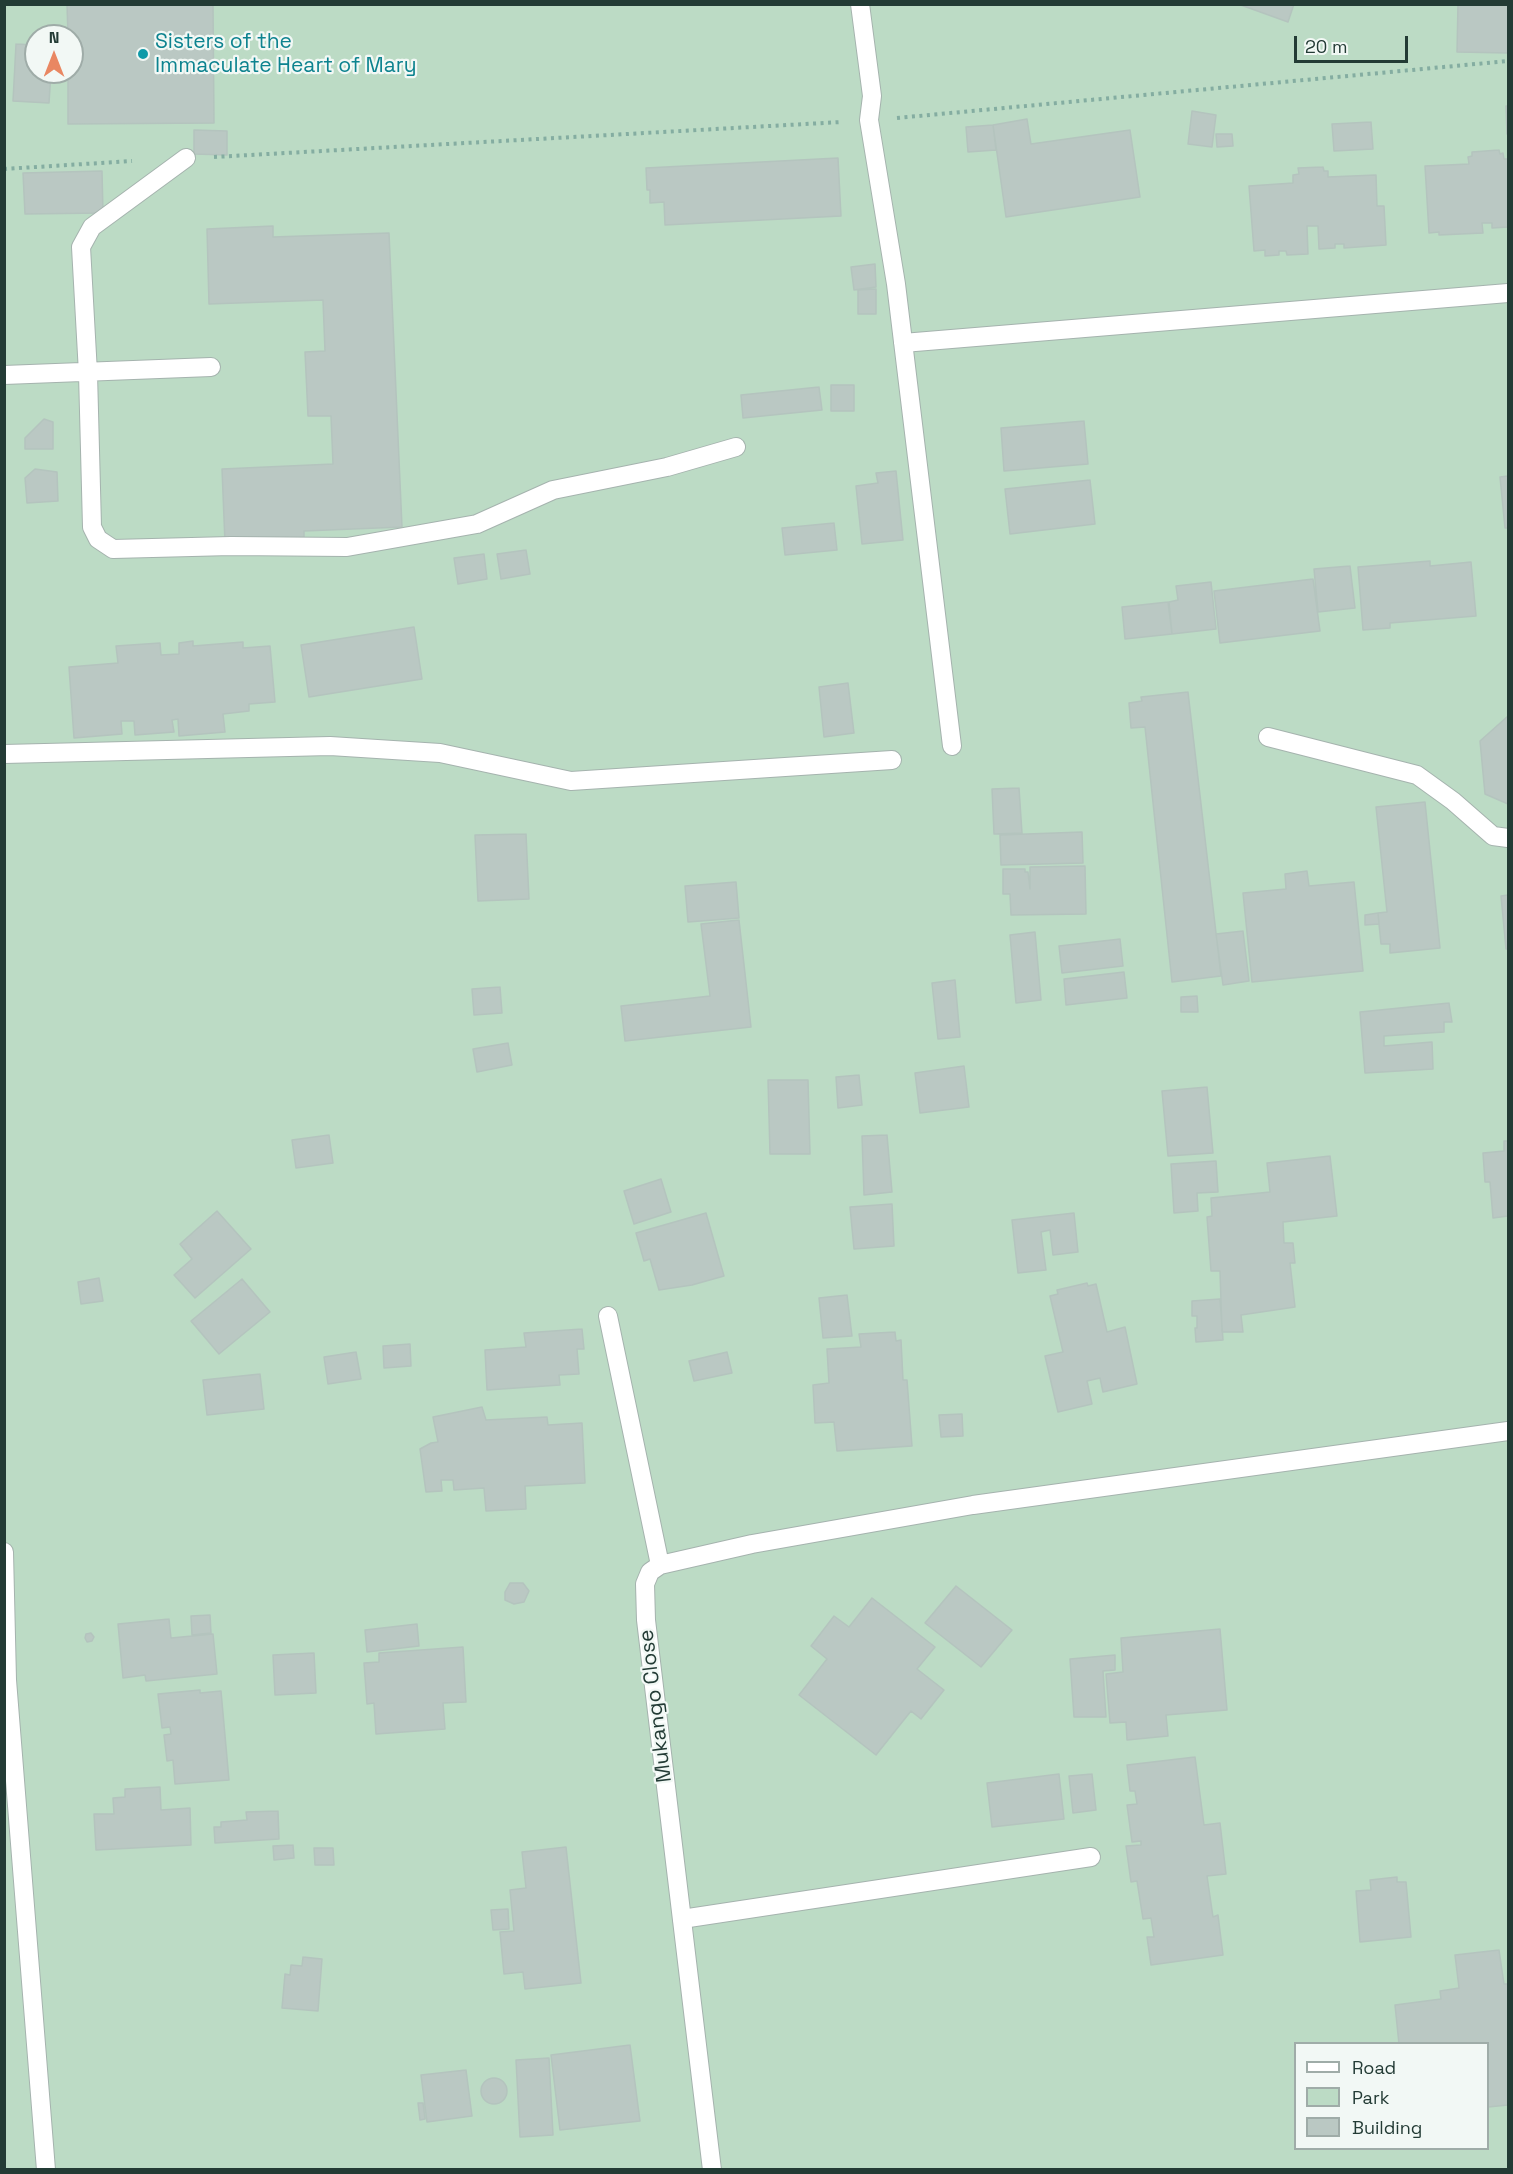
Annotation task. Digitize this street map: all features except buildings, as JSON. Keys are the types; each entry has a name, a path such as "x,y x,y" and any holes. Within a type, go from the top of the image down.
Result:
{"street":[{"path":"860,4 872,96 869,120 896,284 952,746"},
{"path":"186,158 92,227 81,247 88,373 92,527 98,539 113,549 231,546 347,547 477,524 553,490 667,468 736,447"},
{"path":"903,343 1509,292"},
{"path":"4,375 211,367"},
{"path":"1268,737 1417,775 1453,801 1493,836 1509,838"},
{"path":"4,754 330,746 440,753 571,781 892,760"},
{"path":"608,1316 660,1565 752,1544 973,1505 1509,1431"},
{"path":"4,1552 7,1680 46,2169"},
{"name":"Mukango Close","path":"660,1565 650,1572 645,1584 645,1609 712,2169"},
{"path":"682,1919 1091,1857"}],"path":[{"path":"4,169 869,120 1509,61"}],"green space":[{"path":"5,5 1508,5 1508,2169 5,2169"}],"place":[{"name":"Sisters of the Immaculate Heart of Mary","path":"143,54"}]}
